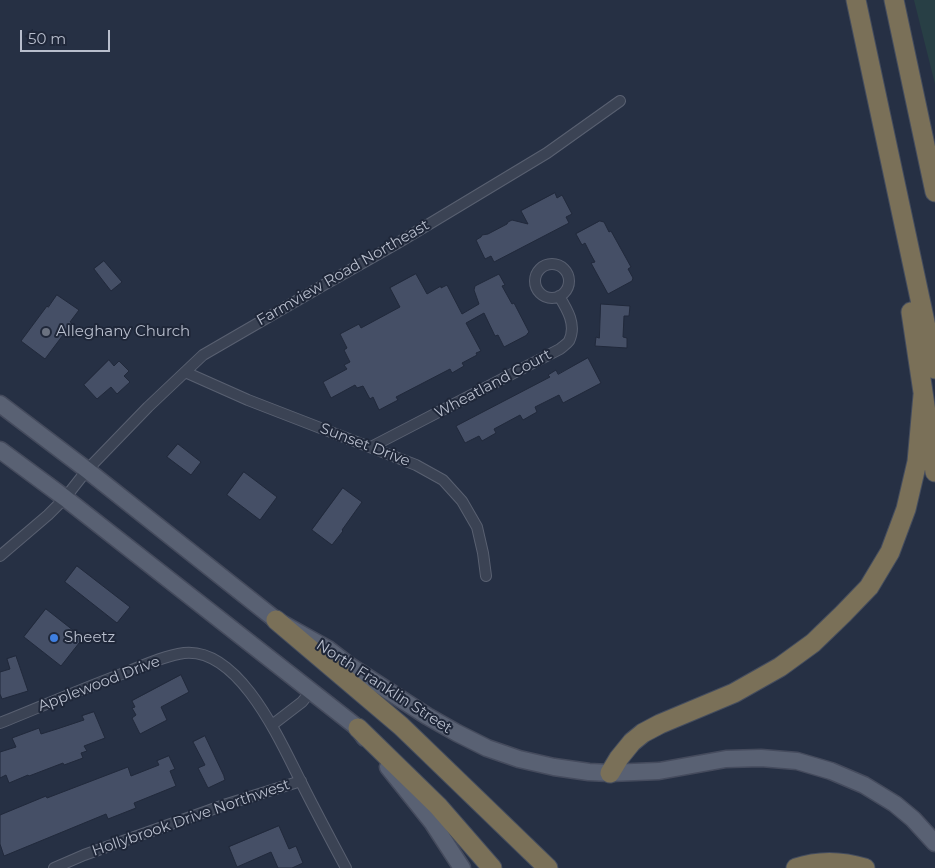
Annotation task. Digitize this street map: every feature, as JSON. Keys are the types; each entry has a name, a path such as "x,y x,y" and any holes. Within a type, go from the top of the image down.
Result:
{"highway":[{"path":"856,0 935,369"},
{"path":"894,0 935,192"},
{"path":"890,158 935,472"},
{"path":"610,773 632,742 643,733 734,693 780,666 813,643 869,587 890,552 906,509 917,462 923,395"},
{"path":"276,620 401,726 548,868"},
{"path":"358,728 438,806 492,868"},
{"path":"796,868 807,864 824,862 850,864 865,868"}],"main road":[{"name":"North Franklin Street","path":"0,404 87,470 276,620 328,649 350,666 421,712 487,748 519,759 554,767 610,773 659,771 726,760 761,758 797,762 831,771 864,785 895,804 932,839"},
{"path":"0,450 65,498 358,728 432,822 462,868"}],"street":[{"name":"Farmview Road Northeast","path":"0,556 48,515 65,498 87,470 148,407 203,356 396,244 547,153 620,101"},
{"name":"Wheatland Court","path":"372,448 560,349 568,342 572,331 572,320 559,296"},
{"name":"Sunset Drive","path":"184,372 256,403 423,468 443,480 462,501 477,527 486,576"},
{"name":"Applewood Drive","path":"0,723 155,661 186,653 200,654 214,659 228,668 241,680 272,725"},
{"path":"311,691 302,702 272,725 346,868"},
{"name":"Hollybrook Drive Northwest","path":"54,868 84,855 227,804 301,781"}],"green space":[{"path":"914,0 935,0 935,84"}],"building":[{"path":"555,193 557,198 562,195 572,214 566,217 569,223 494,262 491,256 485,259 476,240 512,220 528,224 521,211"},
{"path":"600,221 604,222 609,232 611,231 631,267 628,269 633,278 632,281 608,294 591,263 595,262 585,243 582,245 576,234"},
{"path":"104,261 122,282 111,291 94,269"},
{"path":"416,274 427,294 441,286 441,288 447,285 462,314 479,304 474,290 475,286 499,274 505,285 502,286 512,304 514,303 529,332 527,335 504,347 498,335 495,336 484,313 466,323 481,351 462,363 464,366 452,373 450,369 396,397 398,400 379,410 373,397 370,399 363,386 357,388 355,385 331,398 323,382 347,369 344,365 350,362 344,350 347,348 340,334 359,324 361,328 400,307 390,288"},
{"name":"Alleghany Church","path":"57,295 79,310 70,322 72,323 45,359 21,341"},
{"path":"601,304 630,306 629,316 624,316 623,337 627,338 627,348 595,346 596,337 599,338"},
{"path":"588,358 601,383 563,403 559,395 535,407 537,412 523,420 520,415 494,429 496,433 482,441 479,436 465,443 456,426 550,377 548,375 556,370 558,374"},
{"name":"Alleghany Church","path":"109,360 114,366 119,361 129,371 124,376 130,382 117,394 111,387 97,399 84,385"},
{"path":"178,444 201,462 191,475 167,457"},
{"path":"244,472 277,497 260,520 227,495"},
{"path":"343,488 362,502 332,545 312,530"},
{"name":"Sheetz","path":"77,566 130,607 117,623 65,582"},
{"name":"Sheetz","path":"46,609 83,638 61,666 24,637"},
{"path":"16,656 28,691 2,699 0,694 0,672 10,669 7,659"},
{"path":"181,675 189,692 161,707 167,720 140,734 132,718 136,715 132,708 135,707 132,701"},
{"path":"94,712 105,738 84,746 87,751 81,753 83,758 64,765 63,763 9,783 6,775 0,778 0,752 16,747 12,738 39,728 41,734 57,729 84,720 82,716"},
{"path":"205,736 225,780 208,788 198,768 205,765 193,742"},
{"path":"169,756 175,769 170,771 176,786 134,803 136,808 108,819 106,814 4,856 0,844 0,815 46,796 47,798 128,767 131,776 159,765 157,761"},
{"path":"279,826 289,849 296,846 303,863 292,868 278,868 271,852 237,867 229,847"}],"place":[{"name":"Alleghany Church","path":"46,332"},
{"name":"Sheetz","path":"54,638"}]}
